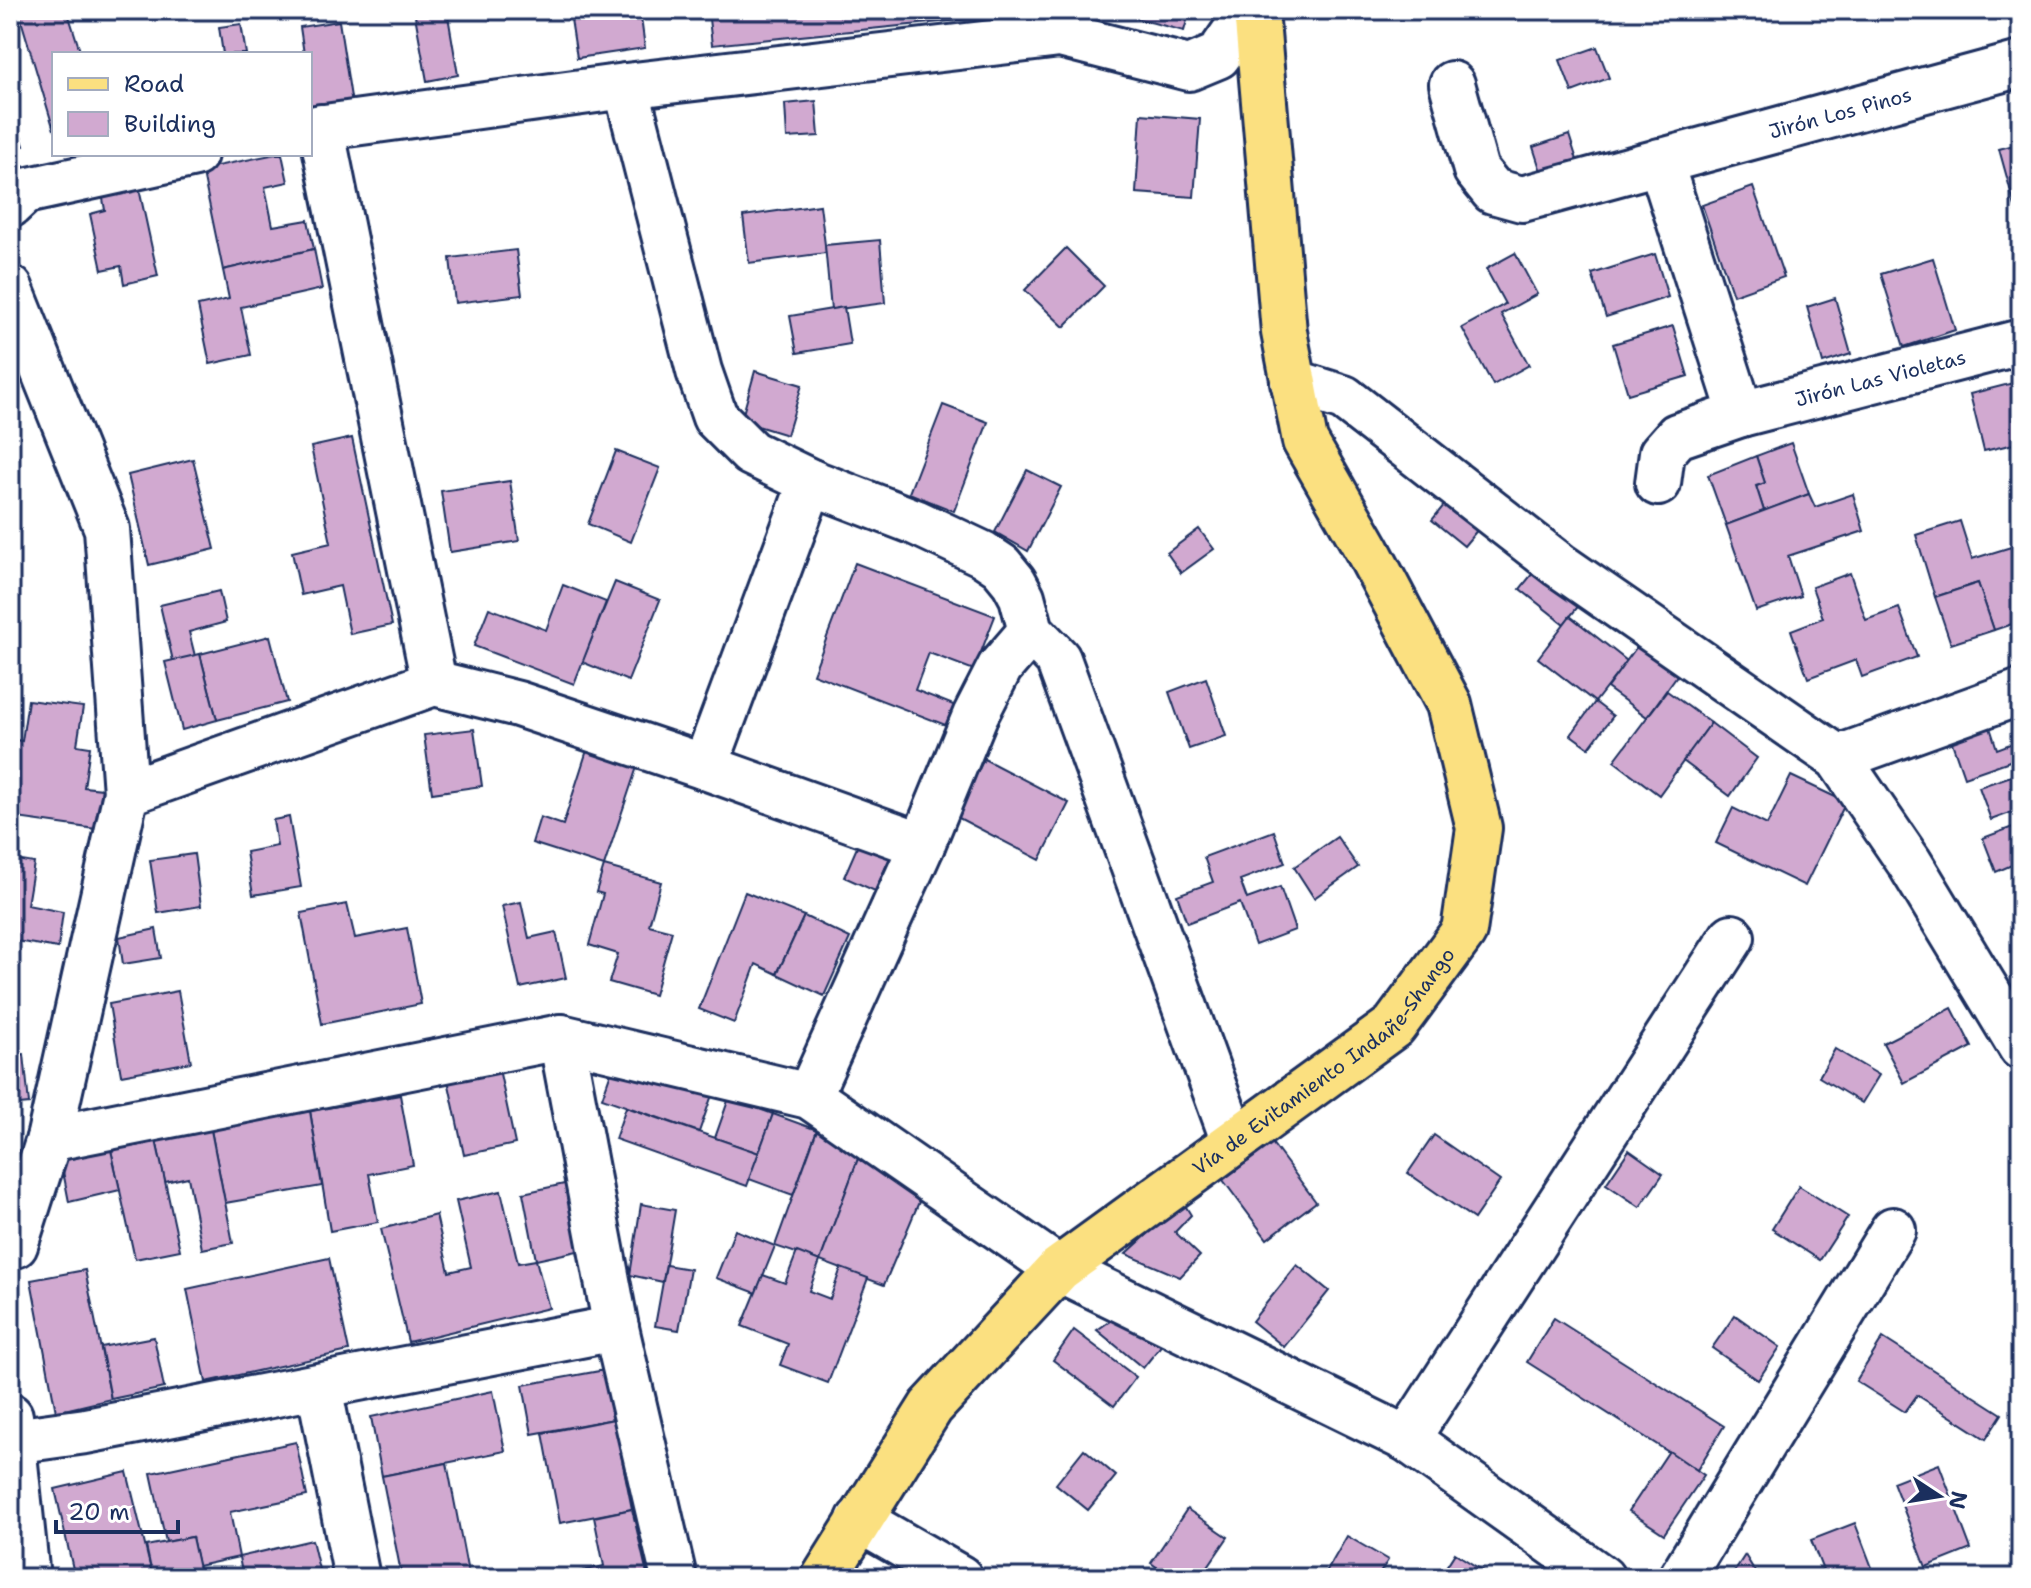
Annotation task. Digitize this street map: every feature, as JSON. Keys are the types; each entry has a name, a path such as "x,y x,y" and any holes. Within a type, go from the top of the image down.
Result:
{"main road":[{"name":"Vía de Evitamiento Indañe-Shango","path":"824,1578 931,1407 1059,1269 1394,1026 1464,931 1479,828 1449,704 1368,551 1305,441 1284,332 1253,10"}],"street":[{"path":"434,683 316,128 626,86 1060,35 1189,68 1218,56 1253,10"},
{"name":"Jirón Los Pinos","path":"1452,84 1476,170 1493,191 1522,199 2021,64"},
{"path":"626,86 699,371 715,417 751,453 811,482 915,522 983,554 1001,566 1014,582 1022,597 1031,631 1058,659 1234,1142"},
{"path":"10,205 25,191 186,156"},
{"path":"1660,161 1741,414"},
{"path":"10,288 107,529 126,793 49,1139 12,1247"},
{"name":"Jirón Las Violetas","path":"1658,483 1662,453 1677,436 1741,414 2021,342"},
{"path":"1293,382 1344,398 1559,565 1838,758 1909,862 2016,1030"},
{"path":"705,767 811,482"},
{"path":"809,1096 922,845 975,716 1000,667 1031,631"},
{"path":"126,793 434,683 518,704 922,845"},
{"path":"1838,758 2021,692"},
{"path":"1407,1439 1732,937"},
{"path":"49,1139 561,1037 809,1096 1059,1269 1407,1439 1602,1578"},
{"path":"561,1037 616,1328 674,1578"},
{"path":"1681,1578 1893,1230"},
{"path":"27,1578 12,1428 86,1431 616,1328"},
{"path":"319,1387 357,1578"},
{"path":"859,1520 960,1578"}],"building":[{"path":"18,10 67,10 80,52 52,52 52,123"},
{"path":"414,10 447,10 458,75 427,81"},
{"path":"483,10 532,10 483,15"},
{"path":"640,10 645,48 577,58 571,19"},
{"path":"708,10 999,10 999,16 712,45"},
{"path":"1105,10 1190,10 1184,31"},
{"path":"339,21 352,104 312,111 312,52 304,52 300,27"},
{"path":"241,24 246,52 223,52 219,27"},
{"path":"1597,47 1609,78 1572,92 1560,60"},
{"path":"816,101 819,136 787,138 785,104"},
{"path":"10,102 24,146 10,151"},
{"path":"1141,114 1200,119 1194,197 1136,193"},
{"path":"1569,135 1581,172 1545,184 1533,147"},
{"path":"2021,143 2021,228 1999,149"},
{"path":"266,156 282,156 288,182 265,187 273,226 308,220 314,249 223,270 202,169"},
{"path":"138,184 158,276 124,284 121,266 102,270 90,214 105,210 102,193"},
{"path":"1753,187 1784,277 1733,295 1702,205"},
{"path":"820,205 826,253 749,263 743,216"},
{"path":"880,240 885,303 831,310 825,245"},
{"path":"1066,248 1104,286 1064,327 1025,290"},
{"path":"314,249 322,289 241,307 251,355 210,364 198,306 229,299 223,270"},
{"path":"516,250 522,295 455,303 450,258"},
{"path":"1515,253 1537,294 1501,314 1529,365 1493,385 1462,328 1505,304 1486,269"},
{"path":"1655,254 1668,297 1606,317 1592,274"},
{"path":"1933,258 1955,330 1904,347 1881,274"},
{"path":"1835,298 1851,354 1823,363 1807,307"},
{"path":"844,307 850,344 797,353 790,316"},
{"path":"1673,326 1688,376 1628,394 1613,344"},
{"path":"755,371 802,385 787,435 741,421"},
{"path":"2021,381 2021,455 2018,443 1984,451 1970,394"},
{"path":"943,405 988,422 954,511 909,493"},
{"path":"352,438 392,625 350,634 340,586 301,595 292,552 331,543 311,447"},
{"path":"1791,443 1809,494 1764,511 1756,486 1765,483 1756,456"},
{"path":"616,451 660,468 631,542 588,524"},
{"path":"1756,456 1765,483 1756,486 1764,511 1726,525 1708,475"},
{"path":"193,459 215,549 149,565 128,475"},
{"path":"1027,470 1061,487 1028,551 995,532"},
{"path":"510,481 519,541 450,552 441,491"},
{"path":"1457,489 1489,516 1464,546 1432,520"},
{"path":"1809,494 1815,507 1853,494 1864,531 1788,556 1801,596 1756,611 1726,525"},
{"path":"1960,521 1972,559 2011,547 2021,577 2021,621 1994,630 1978,583 1935,597 1916,535"},
{"path":"1199,529 1214,549 1181,573 1167,553"},
{"path":"855,563 995,616 974,670 929,653 915,690 956,706 948,726 813,674"},
{"path":"1541,563 1585,598 1564,624 1520,589"},
{"path":"1850,573 1866,620 1899,608 1917,657 1862,677 1856,660 1808,678 1791,630 1823,618 1812,587"},
{"path":"615,582 660,600 628,681 582,662"},
{"path":"1978,583 1994,630 1951,644 1935,597"},
{"path":"563,585 606,602 574,684 474,646 489,608 546,630"},
{"path":"219,591 226,622 189,632 195,656 173,661 160,605"},
{"path":"1570,616 1627,661 1595,702 1538,658"},
{"path":"270,636 287,702 217,720 200,654"},
{"path":"1638,645 1678,674 1647,717 1607,688"},
{"path":"200,654 217,720 182,730 165,662"},
{"path":"1206,678 1226,736 1189,749 1169,692"},
{"path":"1667,691 1711,723 1659,795 1614,761"},
{"path":"28,700 83,707 77,745 90,747 84,787 102,789 96,829 10,817 10,739 22,741"},
{"path":"1595,702 1613,716 1589,748 1571,735"},
{"path":"1988,721 1997,749 2018,741 2021,757 1964,777 1949,734"},
{"path":"1711,723 1757,758 1730,796 1683,761"},
{"path":"474,729 482,786 432,793 424,735"},
{"path":"588,747 638,764 604,866 532,843 540,817 563,825"},
{"path":"984,759 1069,803 1040,860 955,816"},
{"path":"2014,775 2021,796 2021,809 1991,820 1979,787"},
{"path":"1791,776 1846,802 1805,886 1716,843 1733,808 1767,825"},
{"path":"289,817 301,887 253,895 246,852 277,846 273,820"},
{"path":"2021,824 2021,861 1996,872 1983,838"},
{"path":"1274,831 1285,863 1240,880 1247,899 1280,887 1295,930 1255,945 1240,903 1187,923 1177,895 1213,882 1204,857"},
{"path":"1337,837 1358,867 1314,898 1294,867"},
{"path":"861,838 892,853 875,891 844,877"},
{"path":"194,854 201,906 158,913 150,860"},
{"path":"10,859 34,863 27,905 63,912 58,948 10,940"},
{"path":"604,866 661,882 649,925 672,931 654,995 609,982 618,954 589,945 603,894 596,892"},
{"path":"745,892 804,916 777,974 756,964 734,1023 699,1009"},
{"path":"521,902 529,938 556,932 566,978 520,988 502,906"},
{"path":"347,904 355,938 407,928 421,1004 322,1024 301,913"},
{"path":"804,916 850,938 824,996 777,974"},
{"path":"156,929 161,958 123,964 119,937"},
{"path":"178,991 191,1062 121,1075 109,1004"},
{"path":"1952,1008 1972,1047 1904,1083 1883,1043"},
{"path":"1835,1049 1879,1075 1862,1103 1819,1077"},
{"path":"24,1054 29,1104 10,1106 10,1055"},
{"path":"616,1058 713,1092 699,1132 602,1098"},
{"path":"499,1069 515,1144 464,1155 448,1080"},
{"path":"400,1095 413,1165 369,1174 378,1222 330,1231 310,1111"},
{"path":"729,1098 773,1114 759,1153 715,1138"},
{"path":"626,1107 759,1153 747,1186 615,1139"},
{"path":"310,1111 322,1186 225,1203 211,1130"},
{"path":"773,1114 817,1130 793,1195 749,1179"},
{"path":"211,1130 233,1243 202,1249 188,1177 165,1182 156,1140"},
{"path":"817,1130 862,1148 820,1261 775,1246"},
{"path":"1434,1135 1500,1181 1474,1219 1408,1173"},
{"path":"156,1140 180,1250 135,1259 111,1150"},
{"path":"1272,1143 1316,1202 1267,1239 1223,1180"},
{"path":"862,1148 919,1202 884,1285 820,1261"},
{"path":"111,1150 120,1190 69,1202 61,1161"},
{"path":"1629,1150 1663,1174 1640,1207 1606,1184"},
{"path":"569,1183 582,1250 536,1260 523,1193"},
{"path":"1799,1186 1848,1217 1820,1260 1772,1229"},
{"path":"501,1191 518,1263 536,1260 549,1308 408,1342 381,1229 436,1215 449,1272 471,1267 456,1201"},
{"path":"1183,1202 1191,1215 1175,1232 1200,1256 1180,1277 1126,1254"},
{"path":"641,1204 675,1210 663,1282 630,1275"},
{"path":"735,1230 775,1246 756,1293 716,1278"},
{"path":"797,1252 820,1261 809,1291 830,1299 841,1268 868,1278 828,1383 780,1365 788,1344 742,1326 763,1275 785,1283"},
{"path":"329,1258 349,1351 206,1382 187,1289"},
{"path":"666,1265 690,1269 679,1330 655,1326"},
{"path":"1297,1265 1329,1291 1284,1347 1252,1321"},
{"path":"85,1270 111,1399 56,1412 31,1280"},
{"path":"1119,1315 1168,1337 1143,1368 1097,1330"},
{"path":"1735,1315 1780,1347 1758,1380 1712,1348"},
{"path":"1554,1318 1724,1426 1697,1470 1527,1362"},
{"path":"1074,1330 1136,1377 1114,1406 1053,1360"},
{"path":"154,1337 164,1388 111,1399 101,1347"},
{"path":"1883,1338 2002,1414 1986,1439 1917,1395 1905,1412 1856,1381"},
{"path":"605,1370 614,1419 532,1434 523,1385"},
{"path":"493,1391 505,1451 382,1476 371,1417"},
{"path":"614,1419 632,1509 560,1523 543,1433"},
{"path":"296,1442 307,1496 230,1512 239,1557 198,1566 192,1537 166,1542 151,1473"},
{"path":"1084,1449 1116,1476 1088,1510 1056,1484"},
{"path":"1669,1451 1704,1475 1664,1534 1629,1511"},
{"path":"447,1463 469,1578 402,1578 382,1476"},
{"path":"1939,1464 1971,1549 1926,1567 1893,1482"},
{"path":"127,1472 152,1574 134,1578 75,1578 55,1489"},
{"path":"632,1509 648,1578 579,1578 578,1572 604,1566 594,1517"},
{"path":"1187,1509 1228,1537 1200,1578 1157,1578 1162,1571 1151,1563"},
{"path":"1855,1523 1876,1578 1826,1578 1811,1540"},
{"path":"1347,1536 1388,1560 1377,1578 1323,1578"},
{"path":"192,1537 201,1578 134,1578 152,1574 146,1546"},
{"path":"312,1540 321,1578 243,1578 239,1557"},
{"path":"1455,1553 1494,1578 1439,1578"},
{"path":"1745,1555 1759,1578 1730,1578"}]}
